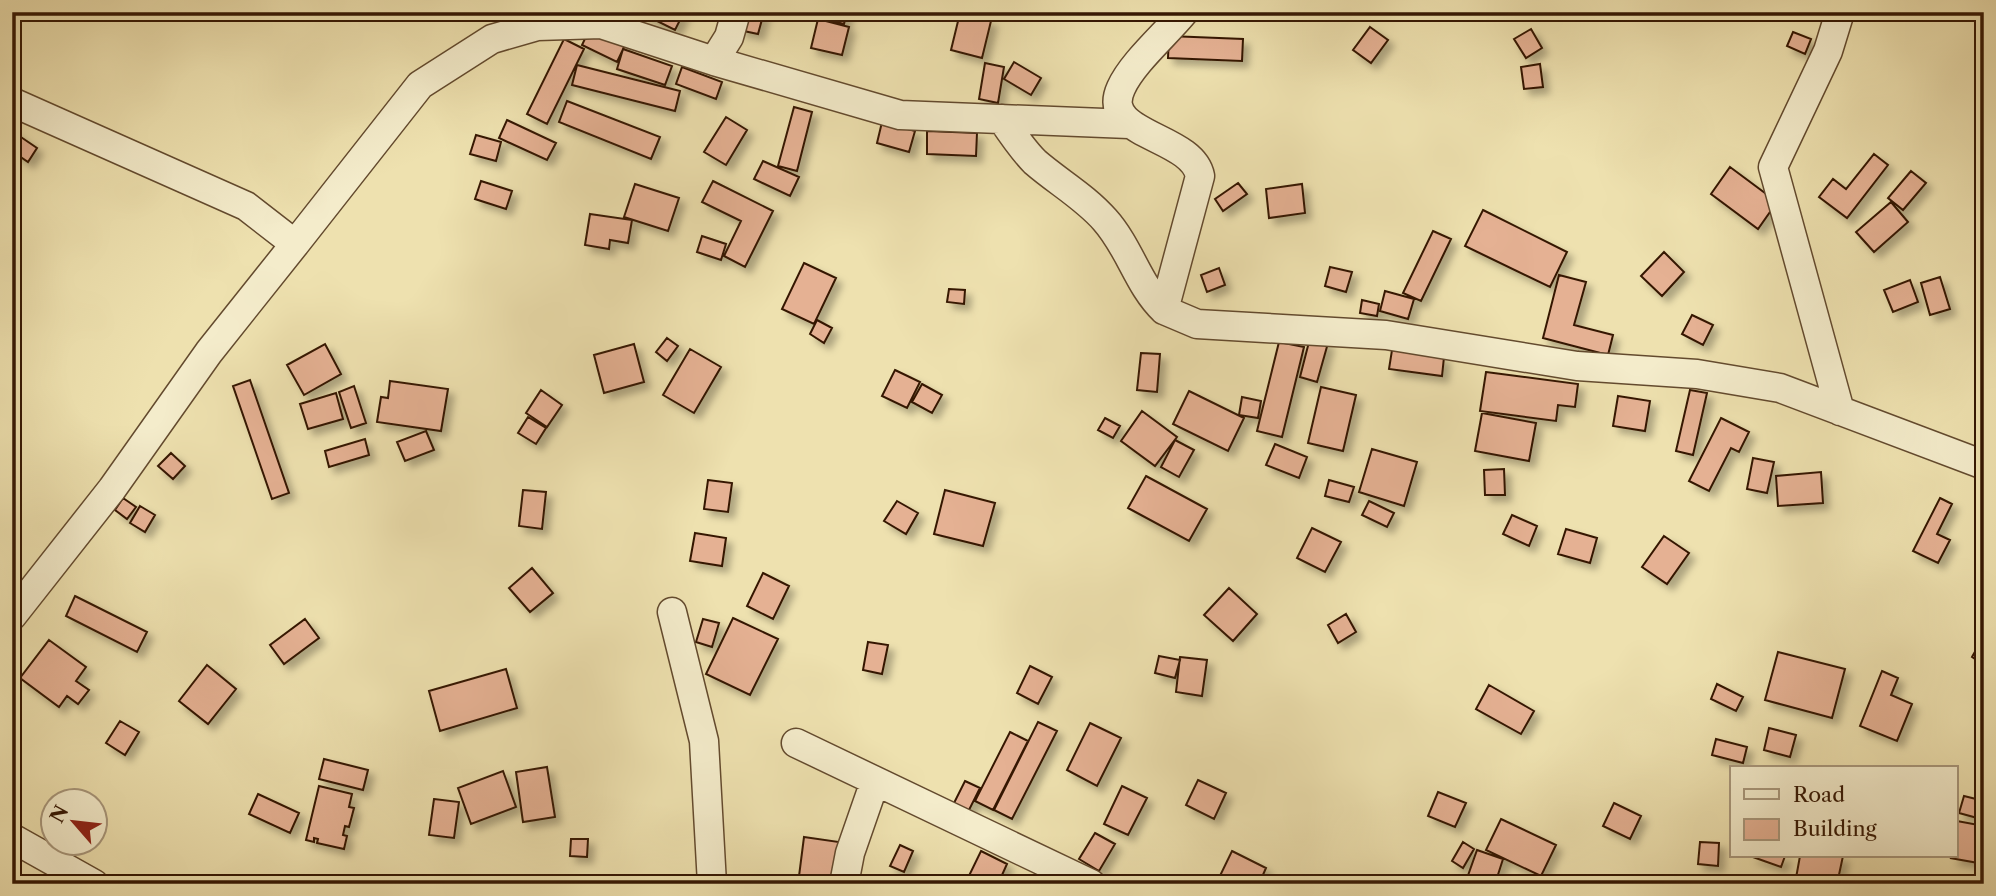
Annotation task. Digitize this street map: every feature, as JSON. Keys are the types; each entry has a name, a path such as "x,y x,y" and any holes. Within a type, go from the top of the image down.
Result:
{"street":[{"path":"575,12 601,24 714,61 900,115 1129,124"},
{"path":"714,61 729,37 736,12"},
{"path":"1164,310 1200,176 1198,169 1169,144 1129,124 1120,115 1119,91 1184,12"},
{"path":"1840,12 1828,51 1773,167 1840,411"},
{"path":"12,617 112,489 209,352 405,102 428,79 492,39 537,26 601,24"},
{"path":"12,102 246,206 295,244"},
{"path":"1002,119 1034,160 1086,200 1107,222 1133,260 1149,296 1164,310 1197,324 1386,335 1577,366 1697,374 1780,388 1984,465"},
{"path":"672,612 704,741 712,884"},
{"path":"796,743 1091,884"},
{"path":"844,884 850,853 875,781"},
{"path":"12,838 94,884"}],"building":[{"path":"639,12 684,12 675,30"},
{"path":"744,12 764,12 758,34 739,30"},
{"path":"826,12 847,12 844,24 824,19"},
{"path":"960,13 991,21 982,58 951,50"},
{"path":"818,19 849,27 842,55 811,48"},
{"path":"591,26 626,43 617,62 582,45"},
{"path":"1370,27 1388,40 1371,63 1353,50"},
{"path":"1531,29 1542,48 1526,58 1514,39"},
{"path":"1793,32 1811,39 1805,54 1787,46"},
{"path":"1169,36 1243,39 1242,61 1168,58"},
{"path":"564,39 584,49 547,124 527,114"},
{"path":"623,49 672,66 665,85 617,69"},
{"path":"1014,62 1041,78 1031,95 1004,79"},
{"path":"985,63 1004,67 998,103 979,99"},
{"path":"1540,64 1543,87 1524,89 1521,67"},
{"path":"577,65 680,91 675,111 572,85"},
{"path":"682,67 722,82 716,99 676,84"},
{"path":"567,101 660,137 651,159 559,122"},
{"path":"794,107 812,112 797,171 778,166"},
{"path":"726,117 747,130 726,165 704,152"},
{"path":"507,120 556,143 547,160 499,138"},
{"path":"882,122 915,131 909,152 877,143"},
{"path":"12,131 37,148 28,162 12,151"},
{"path":"927,131 977,133 976,156 927,154"},
{"path":"476,135 501,142 496,161 470,154"},
{"path":"1874,154 1888,165 1847,218 1819,197 1833,179 1846,189"},
{"path":"763,161 799,177 790,196 754,179"},
{"path":"1730,167 1777,202 1758,229 1711,194"},
{"path":"1911,171 1926,183 1903,210 1888,198"},
{"path":"481,181 512,191 506,209 475,199"},
{"path":"713,181 773,211 745,267 724,256 741,221 702,202"},
{"path":"1238,183 1247,194 1223,211 1215,199"},
{"path":"635,184 679,198 668,231 624,217"},
{"path":"1302,184 1305,213 1269,218 1266,189"},
{"path":"1891,202 1908,222 1874,252 1856,232"},
{"path":"1483,210 1567,252 1550,287 1465,246"},
{"path":"590,214 632,220 628,243 610,240 609,249 585,245"},
{"path":"1433,231 1451,239 1421,301 1403,293"},
{"path":"702,236 726,244 721,260 697,252"},
{"path":"1664,252 1684,272 1662,296 1641,276"},
{"path":"804,263 836,278 814,324 782,309"},
{"path":"1330,267 1352,272 1346,292 1325,286"},
{"path":"1219,268 1225,285 1207,292 1201,275"},
{"path":"1559,275 1586,282 1574,325 1613,335 1608,355 1543,338"},
{"path":"1940,277 1950,309 1930,315 1921,283"},
{"path":"1910,280 1918,302 1893,312 1884,290"},
{"path":"949,289 965,290 964,304 947,302"},
{"path":"1385,291 1414,299 1408,319 1380,311"},
{"path":"1362,300 1379,304 1377,316 1360,313"},
{"path":"1692,315 1713,325 1703,345 1682,334"},
{"path":"817,320 832,328 824,343 810,334"},
{"path":"667,338 678,346 667,361 656,352"},
{"path":"1310,338 1328,343 1317,382 1300,377"},
{"path":"1279,342 1304,347 1282,437 1257,431"},
{"path":"325,344 341,374 304,395 287,365"},
{"path":"634,344 644,382 604,393 594,355"},
{"path":"690,349 721,367 694,413 663,395"},
{"path":"1392,350 1444,357 1442,376 1389,369"},
{"path":"1141,353 1160,354 1157,392 1137,390"},
{"path":"895,370 920,382 907,408 882,396"},
{"path":"1486,372 1578,384 1575,407 1558,405 1556,421 1480,411"},
{"path":"250,380 289,493 272,499 233,386"},
{"path":"390,381 448,389 441,431 377,422 381,397 388,398"},
{"path":"922,384 942,395 932,413 912,402"},
{"path":"354,386 366,423 351,428 339,392"},
{"path":"1321,387 1356,395 1343,451 1308,443"},
{"path":"541,390 562,405 547,427 526,413"},
{"path":"1690,390 1707,393 1693,455 1676,451"},
{"path":"1189,391 1244,418 1228,451 1173,424"},
{"path":"336,393 343,419 308,429 300,404"},
{"path":"1618,396 1650,401 1645,431 1613,426"},
{"path":"1242,397 1261,401 1258,418 1239,415"},
{"path":"1142,411 1177,437 1155,466 1121,441"},
{"path":"1482,413 1536,423 1529,461 1475,451"},
{"path":"528,417 546,428 536,444 518,433"},
{"path":"1105,418 1120,426 1113,438 1098,430"},
{"path":"1721,418 1749,432 1739,452 1731,448 1709,491 1689,481"},
{"path":"426,431 434,450 405,461 397,442"},
{"path":"365,439 369,455 329,467 325,451"},
{"path":"1175,440 1194,450 1179,477 1161,467"},
{"path":"1275,444 1307,457 1299,478 1266,465"},
{"path":"1372,449 1417,462 1404,506 1359,492"},
{"path":"171,453 185,466 173,479 158,466"},
{"path":"1753,458 1774,462 1767,493 1747,489"},
{"path":"1504,469 1505,495 1485,495 1484,470"},
{"path":"1821,472 1823,503 1778,506 1776,476"},
{"path":"1146,476 1207,509 1189,541 1128,508"},
{"path":"708,480 732,483 728,512 704,509"},
{"path":"1329,480 1354,487 1349,502 1325,496"},
{"path":"523,490 546,492 542,529 519,526"},
{"path":"945,490 995,503 983,546 934,534"},
{"path":"123,498 136,507 127,519 115,510"},
{"path":"1940,498 1952,504 1937,534 1950,540 1938,563 1913,551"},
{"path":"897,501 918,513 906,534 884,521"},
{"path":"1369,501 1394,513 1387,527 1362,515"},
{"path":"140,506 155,515 145,532 130,523"},
{"path":"1512,515 1537,526 1529,546 1503,534"},
{"path":"1312,528 1341,542 1325,572 1297,558"},
{"path":"1566,529 1597,538 1590,563 1558,554"},
{"path":"695,533 726,538 722,566 690,561"},
{"path":"1664,536 1689,553 1667,584 1642,567"},
{"path":"532,568 553,593 530,612 509,588"},
{"path":"763,573 789,586 773,619 747,606"},
{"path":"1229,588 1257,614 1233,641 1204,615"},
{"path":"75,596 147,632 137,652 66,616"},
{"path":"1346,614 1356,632 1338,643 1328,625"},
{"path":"733,618 778,639 750,695 706,674"},
{"path":"305,619 319,638 284,664 270,645"},
{"path":"703,619 719,623 712,647 696,642"},
{"path":"1984,636 1984,665 1972,657"},
{"path":"49,640 86,667 76,681 89,690 78,704 67,696 59,707 20,678"},
{"path":"868,642 888,645 882,674 863,670"},
{"path":"1778,652 1845,669 1832,718 1765,700"},
{"path":"1159,656 1180,660 1175,678 1155,673"},
{"path":"1180,657 1207,660 1202,696 1176,692"},
{"path":"207,665 236,689 208,724 179,701"},
{"path":"1030,666 1052,677 1038,704 1017,693"},
{"path":"506,669 517,708 440,731 429,691"},
{"path":"1882,671 1898,678 1891,695 1912,704 1897,741 1860,726"},
{"path":"1717,684 1743,697 1736,711 1711,699"},
{"path":"1489,685 1534,711 1521,734 1476,709"},
{"path":"120,721 139,732 125,755 106,743"},
{"path":"1038,722 1057,731 1012,819 994,810"},
{"path":"1090,723 1121,738 1097,786 1067,770"},
{"path":"1769,728 1796,735 1790,757 1764,750"},
{"path":"1010,732 1028,741 993,810 975,801"},
{"path":"1716,739 1747,747 1743,763 1712,755"},
{"path":"324,759 368,770 363,790 319,779"},
{"path":"547,767 555,817 523,822 516,772"},
{"path":"503,771 516,807 471,824 458,788"},
{"path":"1198,780 1226,793 1214,819 1186,805"},
{"path":"965,781 980,788 968,812 953,805"},
{"path":"319,786 352,794 349,807 354,808 349,827 345,826 343,835 347,836 344,849 317,843 318,839 314,838 314,842 306,840"},
{"path":"1122,786 1147,798 1128,835 1104,824"},
{"path":"1438,792 1466,803 1455,827 1428,816"},
{"path":"258,794 299,813 290,833 249,814"},
{"path":"1964,796 1984,801 1981,819 1959,813"},
{"path":"434,799 459,802 454,838 429,835"},
{"path":"1614,803 1641,816 1630,839 1603,826"},
{"path":"1501,819 1556,845 1541,876 1486,850"},
{"path":"1958,821 1984,826 1984,864 1950,858 1958,858"},
{"path":"1095,833 1115,844 1099,871 1079,859"},
{"path":"804,837 839,842 834,884 798,884"},
{"path":"571,839 588,839 587,857 570,856"},
{"path":"1463,842 1474,849 1463,868 1452,861"},
{"path":"1700,842 1719,843 1718,866 1698,864"},
{"path":"900,845 913,851 904,872 890,866"},
{"path":"1477,850 1503,859 1495,884 1465,884"},
{"path":"981,851 1007,864 998,884 965,884"},
{"path":"1232,851 1266,868 1259,884 1216,884"},
{"path":"1756,858 1784,858 1781,867"},
{"path":"1800,858 1843,858 1837,884 1796,878"}]}
